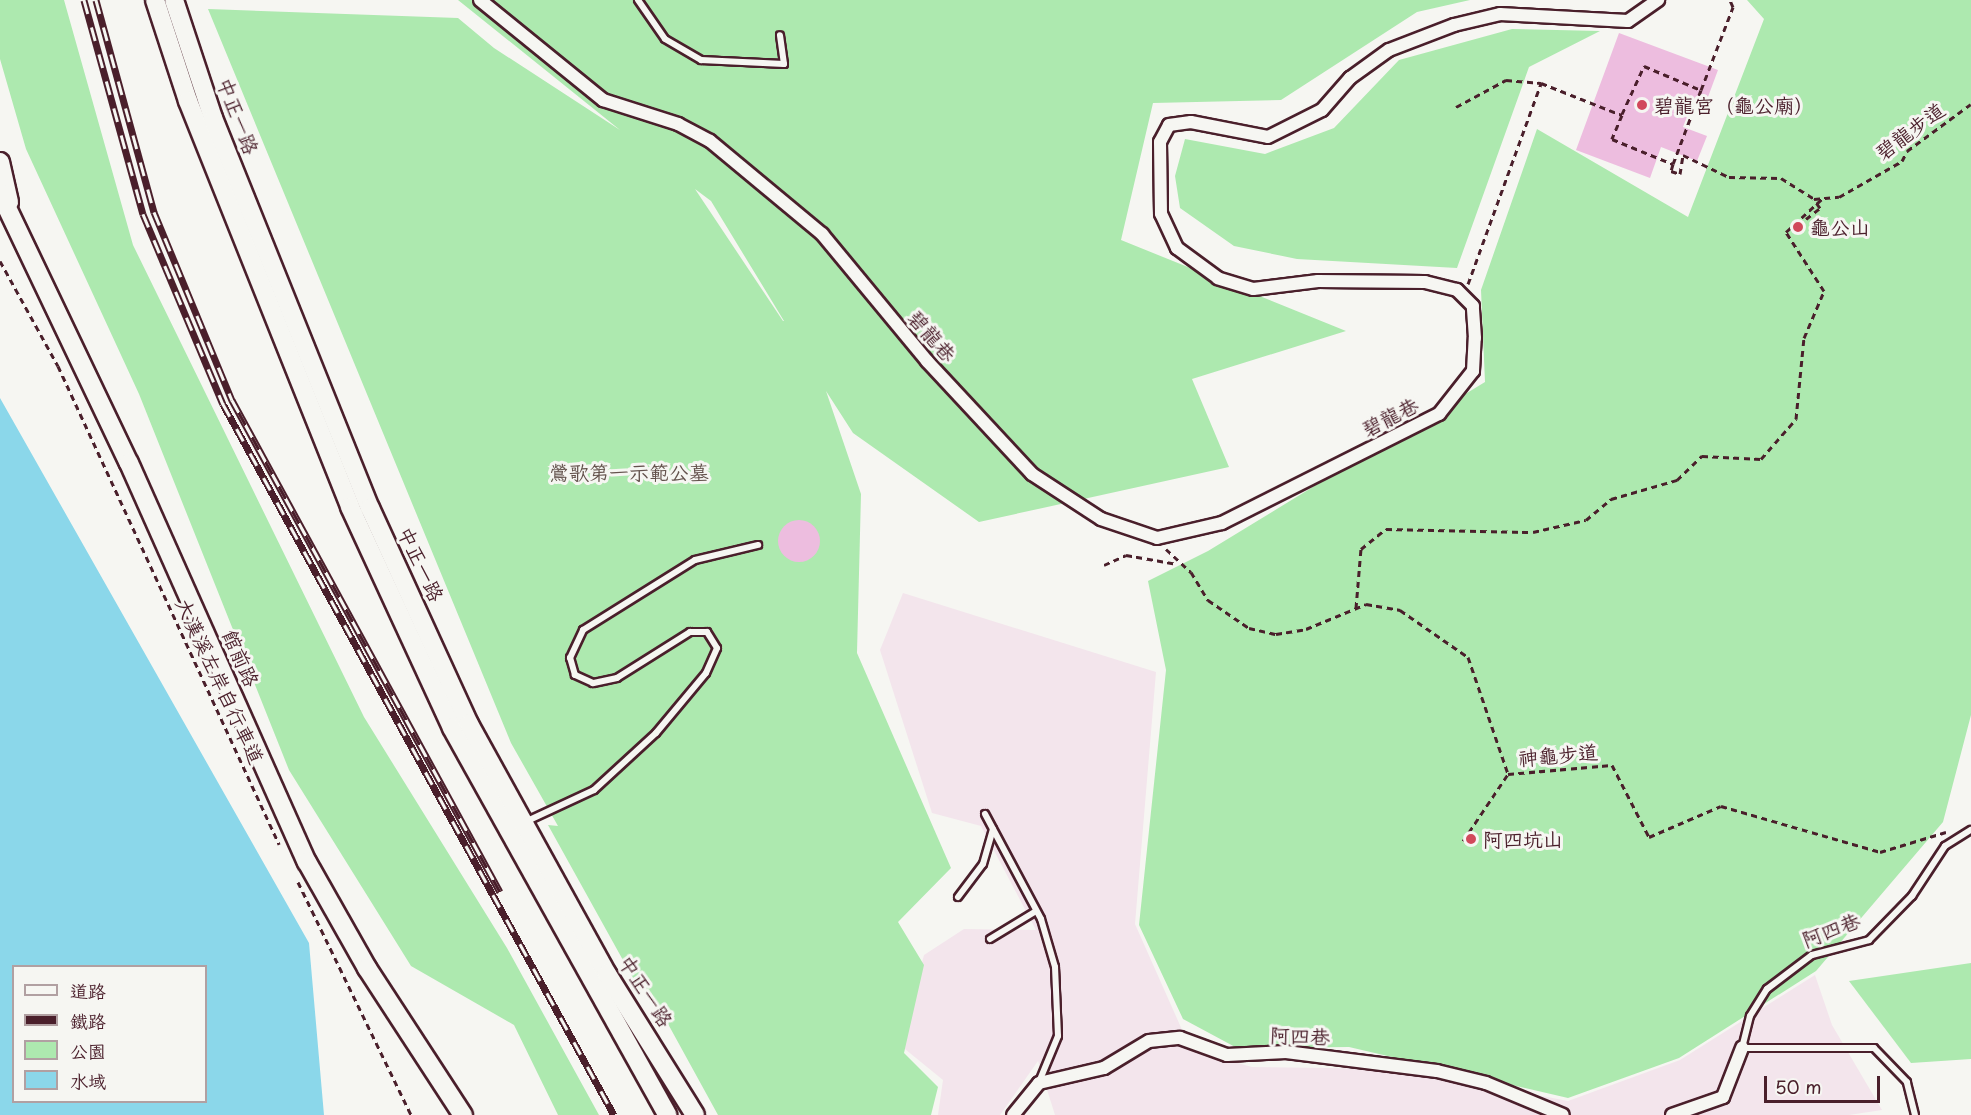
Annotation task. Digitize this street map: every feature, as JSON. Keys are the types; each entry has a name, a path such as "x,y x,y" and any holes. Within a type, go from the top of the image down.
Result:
{"main road":[{"name":"中正一路","path":"155,0 188,101 350,507 452,728 667,1115"},
{"name":"中正一路","path":"174,0 213,117 370,508 470,723 607,974 695,1115"},
{"name":"館前路","path":"0,162 4,197 307,862 367,968 463,1115"}],"street":[{"name":"碧龍巷","path":"480,0 603,100 678,124 710,141 822,234 927,361 1032,474 1101,519 1157,538 1222,523 1439,414 1473,371 1473,306 1463,297"},
{"path":"1463,297 1425,282 1318,281 1253,289 1218,278 1177,248 1161,214 1160,142 1169,125 1191,122 1268,137 1322,110 1350,78 1389,50 1454,25 1500,15 1628,21 1659,0"},
{"name":"阿四巷","path":"1039,1083 1104,1068 1149,1041 1180,1038 1227,1055 1286,1052 1437,1071 1486,1083 1563,1115"},
{"name":"阿四巷","path":"1672,1115 1723,1097 1742,1048"},
{"path":"1012,1115 1039,1083"}],"lane":[{"path":"638,0 665,39 701,60 783,64 780,35"},
{"path":"508,831 594,790 656,733 706,673 717,648 707,632 690,632 617,678 593,683 575,675 570,658 583,630 695,560 758,545"},
{"path":"985,814 1036,910 1055,966 1058,1036 1039,1083"},
{"path":"958,897 982,864 993,829"},
{"name":"阿四巷","path":"1742,1048 1750,1016 1767,988 1812,955 1869,940 1912,896 1945,846 1971,830"},
{"path":"990,939 1036,910"},
{"path":"1742,1048 1874,1048 1906,1082 1915,1115"}],"path":[{"path":"1730,0 1733,7 1671,171 1680,174 1683,155 1729,177 1781,178 1814,199 1820,208 1806,219"},
{"path":"1673,164 1612,139 1644,66 1701,90"},
{"path":"1456,107 1506,80 1541,83 1622,115"},
{"path":"1463,297 1541,83"},
{"name":"碧龍步道","path":"1814,199 1839,197 1902,161 1906,151 1971,104"},
{"path":"1356,608 1361,549 1386,530 1533,532 1586,520 1611,499 1677,480 1702,456 1761,459 1796,419 1804,338 1824,291 1786,232 1823,198"},
{"name":"大漢溪左岸自行車道","path":"0,261 58,366 282,850"},
{"name":"神龜步道","path":"1157,538 1179,564 1191,572 1208,600 1249,628 1276,634 1306,629 1366,604 1400,610 1468,657 1508,774 1612,765 1649,837 1721,806 1880,852 1948,831"},
{"path":"1104,565 1126,555 1146,555 1179,564"},
{"path":"1462,841 1508,774"},
{"path":"292,871 411,1115"}],"shaded area":[{"path":"903,593 1156,672 1135,924 1191,1050 1252,1067 1402,1069 1568,1101 1680,1060 1815,975 1832,1025 1882,1110 1849,1115 1055,1115 1038,1061 1000,1115 938,1115 943,1080 900,1045 924,955 964,929 1036,930 981,826 932,813 880,650"}],"green space":[{"path":"0,0 64,0 133,245 364,717 507,948 599,1115 558,1115 514,1025 411,966 289,770 139,394 26,149 0,59"},
{"name":"鶯歌第一示範公墓","path":"458,0 1470,0 1417,12 1281,100 1153,103 1121,240 1346,331 1192,379 1229,467 979,522 853,433 826,391 861,494 857,653 951,868 898,922 924,965 904,1053 938,1087 931,1115 718,1115 651,993 639,989 548,825 558,826 511,743 208,9 458,18 494,48 620,130","holes":["695,189 711,201 784,321"]},
{"path":"1747,0 1971,0 1971,715 1943,822 1816,971 1679,1058 1568,1098 1349,1047 1237,1048 1183,1019 1139,925 1166,670 1148,581 1208,551 1485,382 1481,290 1537,129 1688,217 1764,19"},
{"path":"1512,29 1600,31 1529,67 1457,268 1297,259 1234,246 1180,208 1175,176 1185,139 1265,154 1334,128 1399,60"},
{"path":"1971,963 1971,1059 1911,1063 1849,981"}],"water":[{"path":"0,398 309,943 324,1115 0,1115"}],"building":[{"name":"碧龍宮（龜公廟）","path":"1619,33 1718,70 1705,105 1693,101 1683,127 1707,136 1697,161 1661,147 1650,178 1576,150"},
{"path":"799,520 807,521 814,526 819,533 819,549 814,556 807,561 799,562 791,561 784,556 779,549 778,541 779,533 784,526 791,521"}],"railway":[{"path":"84,0 143,214 223,404 614,1115"},
{"path":"96,0 154,212 232,400 500,892"}],"place":[{"name":"碧龍宮（龜公廟）","path":"1642,105"},
{"name":"龜公山","path":"1798,227"},
{"name":"阿四坑山","path":"1471,839"}]}
